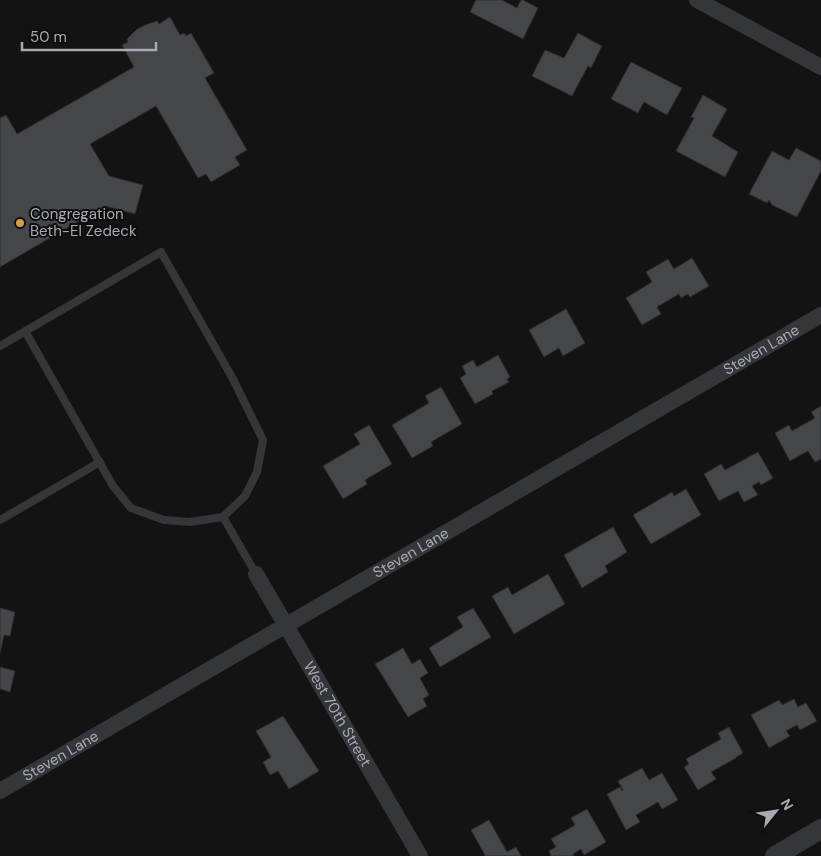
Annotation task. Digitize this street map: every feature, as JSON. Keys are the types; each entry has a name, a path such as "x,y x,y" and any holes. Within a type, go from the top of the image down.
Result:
{"street":[{"path":"697,0 821,67"},
{"name":"Steven Lane","path":"0,791 821,315"},
{"name":"West 70th Street","path":"256,574 420,856"},
{"path":"775,856 821,829"}],"lane":[{"path":"0,346 25,331 161,252 233,378 264,440 257,472 245,496 223,517 190,522 164,520 131,508 113,486 25,331"},
{"path":"0,520 100,462"},
{"path":"223,517 256,574"}],"building":[{"path":"476,0 502,0 517,8 521,0 523,0 538,8 523,39 470,12"},
{"path":"170,17 180,35 184,33 186,36 191,33 214,73 205,78 247,150 235,157 240,165 211,182 206,174 198,178 156,106 90,144 109,176 143,185 135,214 105,206 0,267 0,118 6,115 17,134 134,67 122,45 128,42 127,39 136,30 157,21 159,24"},
{"path":"578,33 602,46 591,68 588,66 572,96 532,76 545,50 564,58"},
{"path":"631,62 682,88 667,115 644,102 638,113 611,99"},
{"path":"703,95 727,109 712,136 738,152 725,177 676,151 694,118 691,117"},
{"path":"796,148 821,161 821,171 797,217 772,205 769,200 767,203 749,194 772,151 789,160"},
{"path":"692,258 709,286 690,297 688,294 681,298 679,294 657,307 661,314 642,325 626,298 652,282 646,272 668,259 674,269"},
{"path":"566,309 585,343 563,356 559,348 544,357 529,330"},
{"path":"498,355 510,377 507,379 509,382 492,391 493,394 475,404 460,378 466,374 462,366 473,360 477,367"},
{"path":"441,387 462,424 431,442 433,446 412,458 392,425 429,403 425,396"},
{"path":"821,406 821,459 815,462 808,451 790,461 775,433 789,425 792,431 815,418 811,412"},
{"path":"369,425 392,464 365,480 367,484 343,499 323,466 360,444 354,434"},
{"path":"758,452 773,478 761,485 759,482 752,486 758,495 744,502 738,491 719,501 704,474 721,464 725,470"},
{"path":"686,489 701,515 651,544 633,515 672,492 674,496"},
{"path":"613,527 627,552 605,566 608,572 582,588 564,555"},
{"path":"548,574 565,604 514,634 492,596 508,587 512,595"},
{"path":"0,608 15,612 10,636 4,635 0,653"},
{"path":"473,608 491,637 440,667 429,648 463,627 457,617"},
{"path":"403,648 412,664 420,659 428,673 420,678 429,695 423,699 427,706 408,717 375,664"},
{"path":"0,667 15,671 10,692 0,689"},
{"path":"794,699 798,707 806,703 817,721 800,730 797,725 786,731 790,736 769,748 751,715 779,700 782,705"},
{"path":"283,716 319,771 289,789 278,771 270,775 263,762 271,757 256,731"},
{"path":"729,727 743,753 711,772 716,779 698,790 684,767 689,764 686,759 721,739 718,733"},
{"path":"642,768 649,780 662,773 678,800 662,809 658,802 636,815 640,822 626,830 607,794 620,787 622,791 618,781"},
{"path":"587,809 606,842 584,855 581,849 573,854 574,856 551,856 549,851 556,847 551,839 575,825 571,818"},
{"path":"489,820 507,852 516,847 521,856 484,856 471,830"}],"place":[{"name":"Congregation Beth-El Zedeck","path":"20,223"}]}
